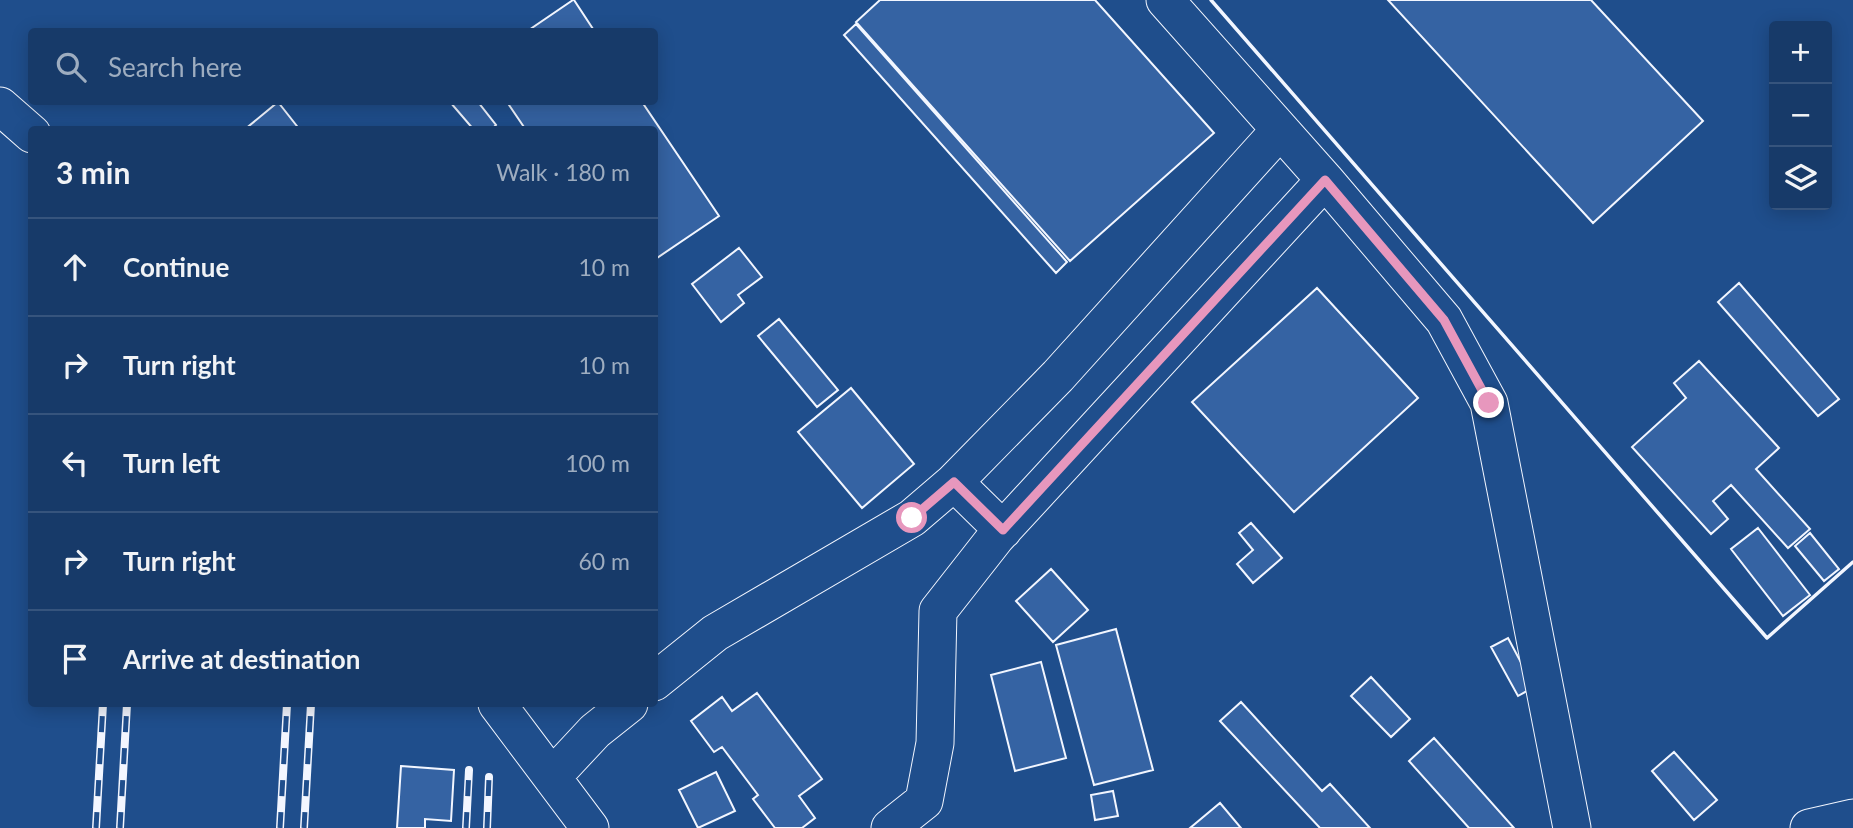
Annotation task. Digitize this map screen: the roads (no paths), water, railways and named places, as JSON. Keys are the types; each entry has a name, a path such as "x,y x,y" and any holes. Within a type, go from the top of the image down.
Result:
{"lane":[{"path":"1165,0 1325,180 1444,320 1489,403 1572,828"},
{"path":"0,106 28,130"},
{"path":"658,679 715,632 912,518 954,482 1058,376 1280,130"},
{"path":"890,828 924,801 935,743 938,611 1003,530 1325,180"},
{"path":"954,482 1003,530"},
{"path":"499,707 590,828"},
{"path":"552,777 595,731 625,707"},
{"path":"1809,828 1853,818"}],"railway":[{"path":"96,828 103,707"},
{"path":"120,828 127,707"},
{"path":"280,828 287,707"},
{"path":"304,828 311,707"},
{"path":"466,828 469,770"},
{"path":"487,828 489,777"}]}
